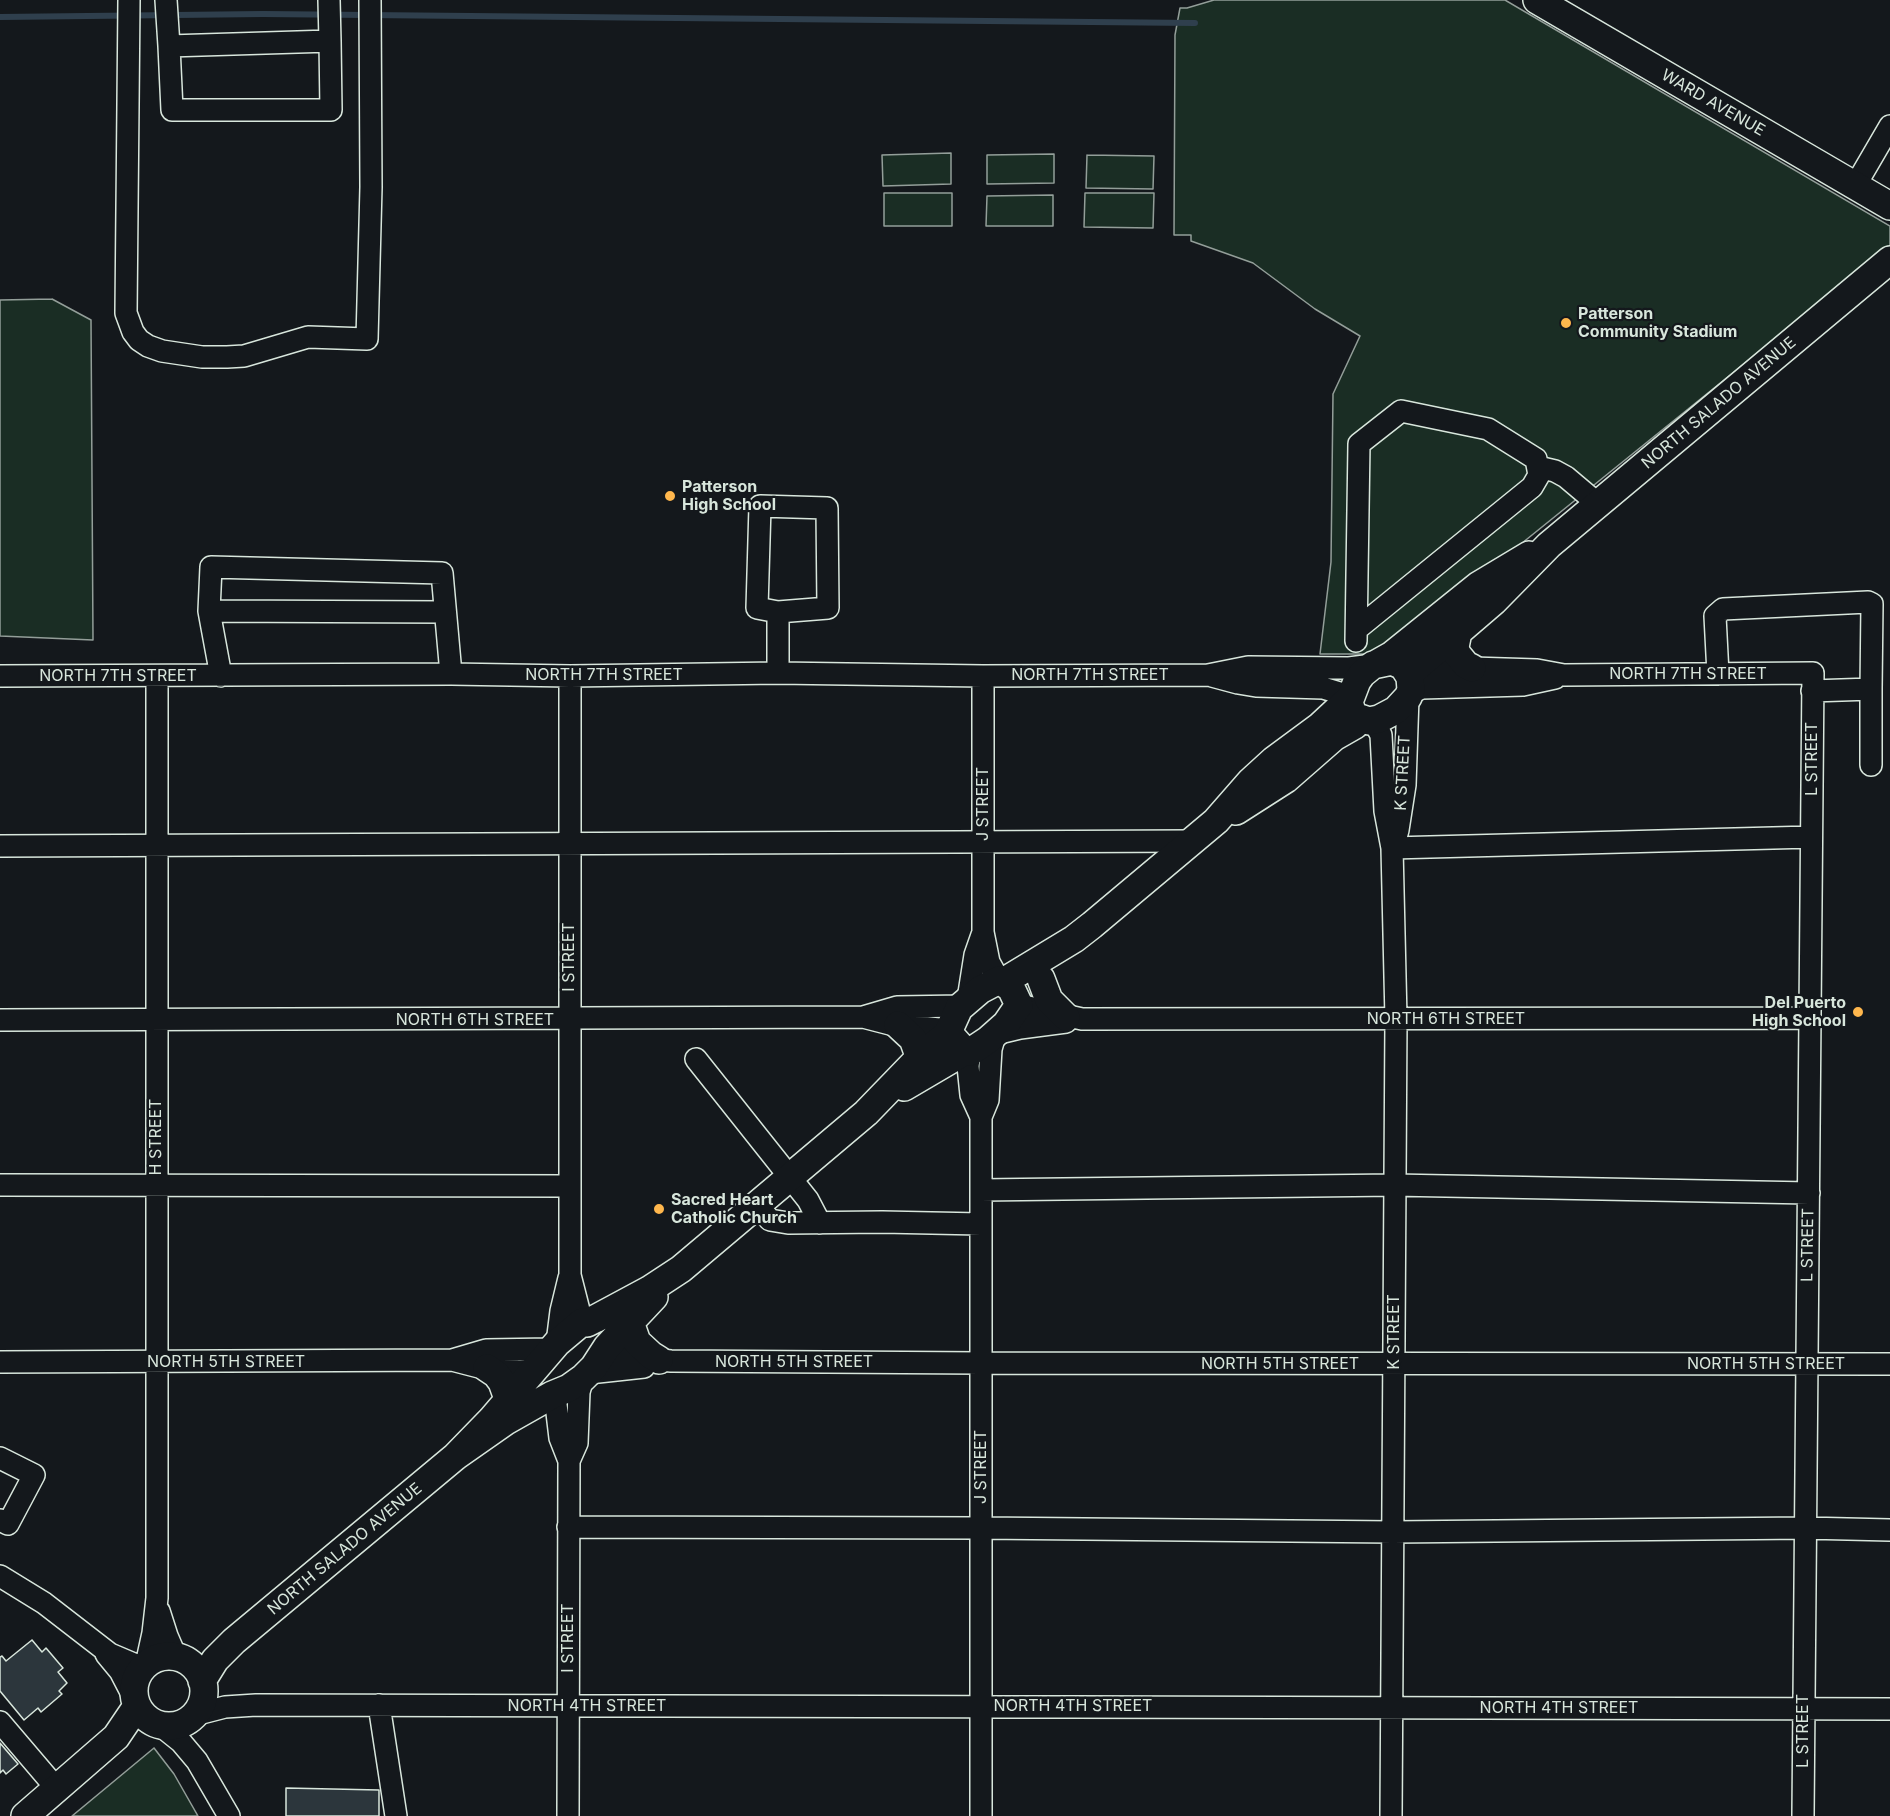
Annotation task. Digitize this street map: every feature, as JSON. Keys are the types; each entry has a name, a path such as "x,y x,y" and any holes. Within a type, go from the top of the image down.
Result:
{"main road":[{"name":"WARD AVENUE","path":"1537,0 1890,206"},
{"name":"NORTH SALADO AVENUE","path":"1409,685 1458,632 1505,591 1549,545 1890,260"},
{"name":"NORTH SALADO AVENUE","path":"1375,664 1392,655 1479,585 1549,545"},
{"path":"1458,632 1455,639 1457,654 1472,669"},
{"path":"1386,661 1397,662 1409,685 1396,710 1386,716 1368,720 1356,717 1352,712 1350,697 1362,674 1375,664 1386,661"},
{"name":"NORTH SALADO AVENUE","path":"202,1683 215,1660 234,1641 456,1456 498,1427 553,1395 596,1363 630,1322 681,1269 866,1113 926,1051 959,1041 995,1035 1006,1024 1010,992 1193,841 1216,821 1251,781 1274,760 1320,726 1350,697"},
{"name":"NORTH SALADO AVENUE","path":"1216,821 1265,793 1305,764 1334,737 1368,720"},
{"name":"NORTH SALADO AVENUE","path":"866,1113 918,1078 959,1041 964,1004 980,990 1010,992 1041,979 1092,926"},
{"path":"1041,979 1049,1000 1074,1018"},
{"path":"898,1025 913,1039 918,1053 917,1061"},
{"name":"NORTH SALADO AVENUE","path":"456,1456 506,1403 554,1346 585,1323 649,1290 681,1269"},
{"path":"630,1322 637,1342 651,1355 665,1360"},
{"path":"487,1368 502,1382 507,1396 506,1403"},
{"name":"NORTH SALADO AVENUE","path":"178,1658 209,1654 234,1641"},
{"path":"162,1657 178,1658 196,1669 202,1683 203,1699 193,1717 175,1726 146,1713 136,1680 144,1666 162,1657"},
{"path":"25,1816 107,1745 129,1731 146,1713"}],"street":[{"path":"129,0 126,313 133,332 148,346 162,351 202,357 244,356 308,337 367,339 371,187 370,0"},
{"path":"166,0 172,110 331,110 328,0"},
{"path":"169,46 330,41"},
{"path":"1855,186 1890,126"},
{"path":"1401,411 1488,429 1536,459 1538,467 1539,475 1532,487 1357,635 1359,444 1401,411"},
{"path":"1538,467 1555,471 1566,477 1598,504"},
{"path":"760,506 827,508 828,608 778,612 757,609 760,506"},
{"path":"221,676 209,611 211,567 442,573 451,674"},
{"path":"1718,674 1715,616 1723,609 1868,602 1872,604 1870,765"},
{"path":"209,611 445,612"},
{"path":"778,612 778,673"},
{"name":"NORTH 7TH STREET","path":"0,676 451,674 570,676 778,673 983,676 1208,675 1248,667 1349,668 1375,664"},
{"name":"NORTH 7TH STREET","path":"1409,685 1430,670 1472,669 1537,670 1564,675 1718,674 1871,689"},
{"name":"NORTH 7TH STREET","path":"1208,675 1256,686 1323,688 1350,697"},
{"name":"NORTH 7TH STREET","path":"1409,685 1427,688 1533,684 1564,675"},
{"name":"I STREET","path":"554,1346 570,1275 568,1186 570,676"},
{"name":"J STREET","path":"983,676 983,932 989,962 1010,992"},
{"name":"H STREET","path":"144,1666 153,1633 157,1598 157,677"},
{"name":"L STREET","path":"1803,1816 1813,682"},
{"name":"K STREET","path":"1392,848 1398,830 1405,785 1409,685"},
{"name":"K STREET","path":"1368,720 1375,724 1381,735 1385,811 1392,848 1396,1019 1391,1816"},
{"path":"1392,848 1811,837"},
{"path":"0,846 1193,841"},
{"name":"J STREET","path":"964,1004 969,993 975,955 983,932"},
{"name":"NORTH 6TH STREET","path":"1010,992 1074,1018"},
{"path":"863,1017 897,1007 964,1004"},
{"name":"NORTH 6TH STREET","path":"0,1020 569,1020 863,1017 959,1041"},
{"name":"NORTH 6TH STREET","path":"995,1035 1074,1018 1810,1018"},
{"name":"J STREET","path":"981,1816 981,1117 988,1100 991,1049 995,1035"},
{"name":"J STREET","path":"959,1041 975,1107 981,1117"},
{"path":"696,1059 791,1178 811,1205 820,1223"},
{"path":"0,1185 568,1186"},
{"path":"981,1190 1394,1185 1809,1193"},
{"path":"757,1205 770,1220 788,1223 981,1224"},
{"name":"I STREET","path":"570,1275 585,1323"},
{"path":"585,1323 600,1331 596,1363"},
{"name":"NORTH 5TH STREET","path":"452,1360 486,1350 554,1346"},
{"name":"NORTH 5TH STREET","path":"596,1363 631,1356 665,1360 981,1363 1890,1364"},
{"name":"NORTH 5TH STREET","path":"0,1362 452,1360 487,1368 532,1373"},
{"name":"I STREET","path":"569,1461 577,1443 579,1400 596,1363"},
{"path":"532,1373 538,1386 553,1395"},
{"name":"I STREET","path":"553,1395 560,1438 569,1461 568,1816"},
{"path":"0,1458 34,1475 8,1524 0,1520"},
{"path":"568,1527 1393,1532 1805,1528 1890,1530"},
{"path":"0,1576 44,1603 100,1647 120,1659 144,1666"},
{"name":"H STREET","path":"157,1598 164,1629 178,1658"},
{"path":"100,1647 120,1671 146,1713 181,1742 197,1761 229,1816"},
{"name":"NORTH 4TH STREET","path":"202,1683 226,1697 256,1705"},
{"name":"NORTH 4TH STREET","path":"193,1717 225,1707 256,1705 981,1705 1890,1710"},
{"path":"378,1705 396,1816"},
{"path":"193,1717 191,1737 197,1761"},
{"path":"0,1722 57,1789"}],"green space":[{"name":"Patterson Community Stadium","path":"1214,0 1505,0 1890,226 1890,246 1397,644 1373,654 1320,654 1331,562 1333,394 1360,336 1315,309 1253,263 1191,241 1191,235 1174,235 1175,35 1180,8"},
{"path":"951,153 951,184 883,186 882,155"},
{"path":"1054,154 1054,183 987,184 987,155"},
{"path":"1087,155 1154,156 1153,189 1086,188"},
{"path":"884,193 952,193 952,226 884,226"},
{"path":"1085,193 1154,193 1153,228 1084,227"},
{"path":"1053,195 1053,226 986,226 987,196"},
{"path":"52,299 91,320 93,640 0,636 0,300"},
{"path":"154,1748 174,1774 198,1816 72,1816"}],"building":[{"path":"32,1640 42,1652 46,1648 63,1668 58,1672 67,1683 59,1691 62,1694 41,1712 38,1708 24,1720 0,1691 0,1657 2,1656 6,1661"},
{"path":"0,1743 18,1764 6,1774 3,1770 0,1773"},
{"path":"286,1788 379,1790 379,1816 286,1816"}],"waterway":[{"path":"0,17 263,14 1195,23"}],"place":[{"name":"Patterson Community Stadium","path":"1566,323"},
{"name":"Patterson High School","path":"670,496"},
{"name":"Del Puerto High School","path":"1858,1012"},
{"name":"Sacred Heart Catholic Church","path":"659,1209"}]}
